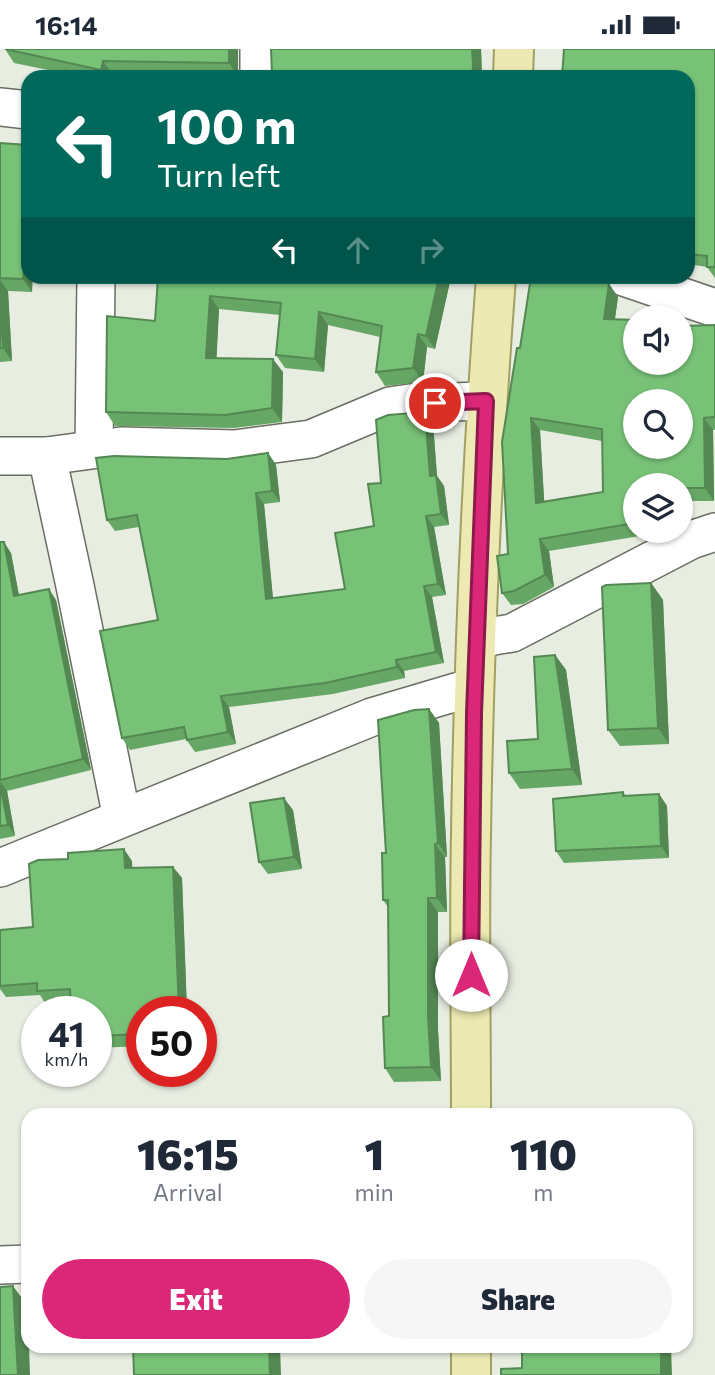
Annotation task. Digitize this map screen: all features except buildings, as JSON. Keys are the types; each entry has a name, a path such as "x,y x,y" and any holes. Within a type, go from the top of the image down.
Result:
{"main road":[{"path":"513,70 514,49"},
{"path":"471,1108 474,689 486,401 495,284"},
{"path":"471,1353 471,1375"}],"street":[{"path":"259,49 259,70"},
{"path":"0,107 21,109"},
{"path":"94,449 96,284"},
{"path":"645,284 715,308"},
{"path":"0,456 47,456 94,449 160,446 235,449 311,439 390,406 486,401"},
{"path":"47,456 122,818"},
{"path":"477,639 512,633 691,540 715,532"},
{"path":"0,868 372,717 474,689"},
{"path":"0,1265 21,1264"}],"route":[{"path":"435,403 486,401 474,713 471,975"}]}
